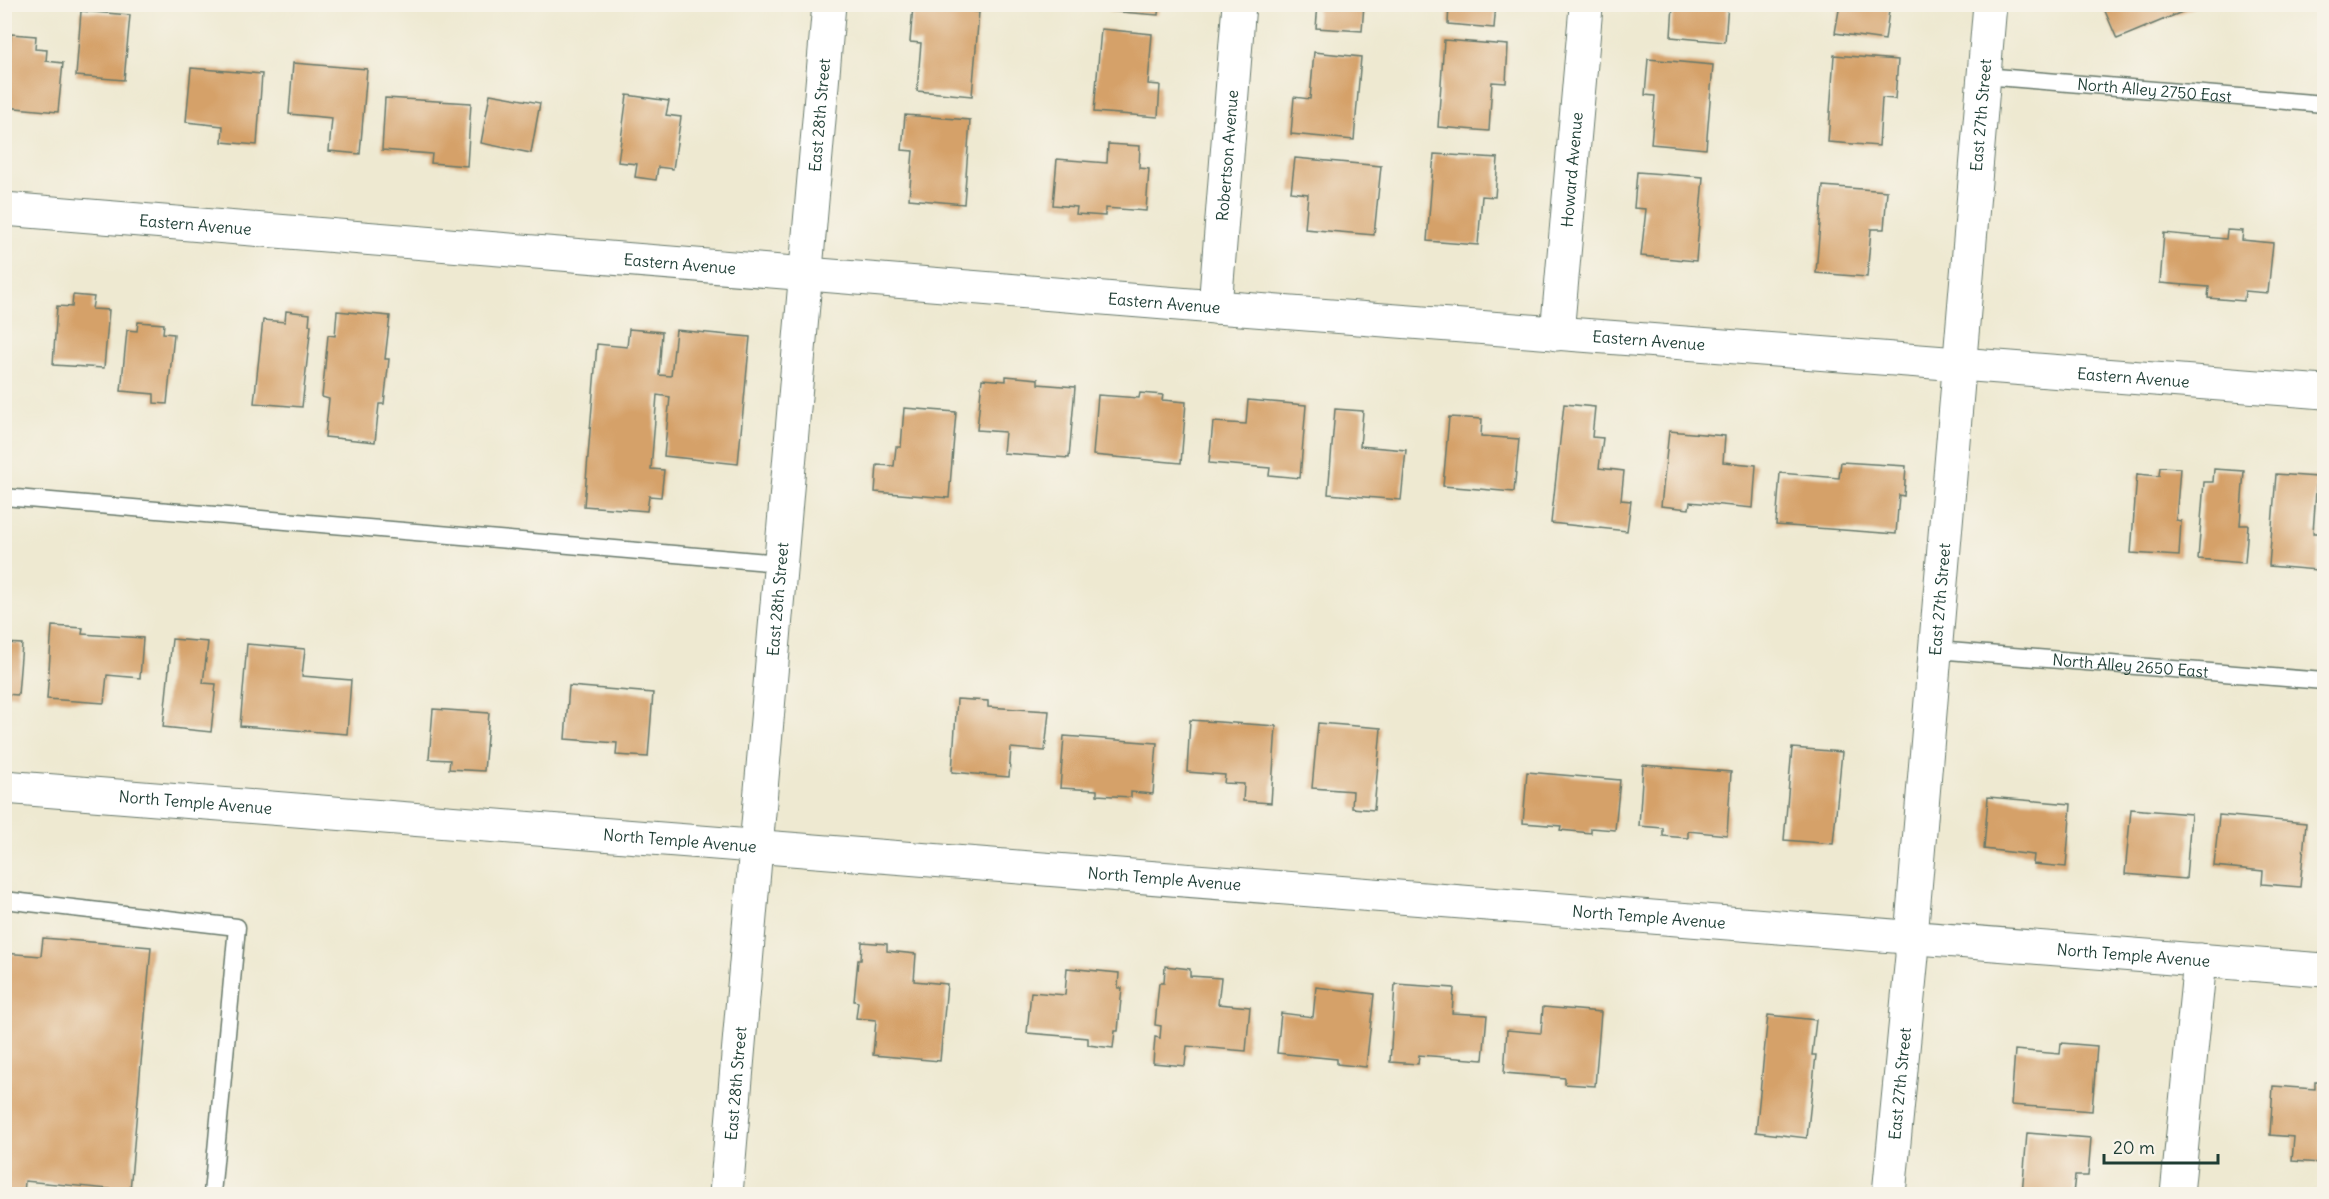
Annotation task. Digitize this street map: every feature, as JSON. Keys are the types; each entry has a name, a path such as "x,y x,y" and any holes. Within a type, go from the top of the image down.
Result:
{"street":[{"name":"East 28th Street","path":"726,1194 829,4"},
{"name":"Robertson Avenue","path":"1215,307 1239,4"},
{"name":"East 27th Street","path":"1889,1194 1911,966 1911,937 1990,4"},
{"name":"Howard Avenue","path":"1557,334 1586,6"},
{"name":"Eastern Avenue","path":"4,209 1557,334 2325,392"},
{"name":"North Temple Avenue","path":"4,787 2325,970"},
{"path":"2177,1194 2200,960"}],"lane":[{"name":"North Alley 2750 East","path":"1984,76 2325,104"},
{"path":"4,497 780,563"},
{"name":"North Alley 2650 East","path":"1936,650 2325,681"},
{"path":"4,900 237,927 212,1194"}],"building":[{"path":"1110,4 1159,4 1158,15 1109,11"},
{"path":"1318,4 1364,4 1362,31 1316,28"},
{"path":"1449,4 1496,4 1494,28 1448,24"},
{"path":"1673,4 1728,4 1725,42 1671,37"},
{"path":"1840,4 1890,4 1885,40 1835,33"},
{"path":"2102,4 2193,4 2194,7 2117,39"},
{"path":"913,6 979,12 972,96 917,91 921,43 910,42"},
{"path":"81,11 130,15 124,80 76,76"},
{"path":"1101,29 1152,34 1148,84 1160,85 1158,117 1094,112"},
{"path":"11,34 36,36 35,49 47,50 46,61 63,63 58,112 5,107"},
{"path":"1444,40 1508,45 1506,83 1492,82 1489,131 1438,127"},
{"path":"1314,52 1361,57 1354,140 1291,134 1294,97 1310,99"},
{"path":"1834,55 1898,60 1895,99 1882,98 1879,146 1828,142"},
{"path":"1648,59 1713,65 1706,149 1651,144 1655,96 1645,95"},
{"path":"293,63 367,69 360,154 329,151 332,118 289,114"},
{"path":"191,68 262,74 257,145 222,142 223,126 186,122"},
{"path":"490,94 540,103 531,153 481,143"},
{"path":"627,95 669,101 666,115 681,117 673,169 658,167 656,180 635,177 637,164 618,162"},
{"path":"385,98 471,103 467,166 431,163 432,154 382,150"},
{"path":"905,115 970,120 964,204 909,199 913,151 902,150"},
{"path":"1108,144 1140,146 1139,168 1149,169 1146,211 1105,208 1105,216 1076,214 1077,207 1053,205 1057,159 1107,163"},
{"path":"1434,154 1498,158 1495,197 1482,196 1478,245 1427,241"},
{"path":"1295,158 1381,166 1374,235 1305,229 1308,194 1291,192"},
{"path":"1637,172 1703,177 1696,261 1641,256 1646,209 1634,208"},
{"path":"1823,186 1887,191 1884,229 1871,229 1867,277 1816,273"},
{"path":"2227,230 2243,231 2242,240 2273,243 2268,293 2245,291 2244,301 2208,298 2209,287 2160,283 2164,233 2226,239"},
{"path":"73,295 94,297 92,309 109,310 104,368 53,365 57,306 72,307"},
{"path":"286,311 310,314 309,325 311,325 302,407 254,403 263,320 285,322"},
{"path":"337,311 390,316 385,359 389,359 384,404 379,404 375,442 325,437 329,399 322,397 328,335 335,336"},
{"path":"138,322 164,324 163,333 174,334 167,404 154,403 154,394 121,391 127,330 137,331"},
{"path":"629,329 662,332 659,375 671,376 676,330 750,337 738,464 664,456 670,397 657,395 651,469 664,470 661,497 649,496 647,511 584,506 597,344 627,347"},
{"path":"1006,376 1038,379 1038,384 1075,387 1069,458 1003,453 1005,432 977,430 982,379 1006,381"},
{"path":"1140,393 1163,395 1162,400 1186,402 1181,463 1093,455 1098,395 1139,398"},
{"path":"1248,400 1306,405 1300,478 1269,475 1270,468 1209,463 1213,422 1246,424"},
{"path":"1564,404 1595,407 1592,437 1603,438 1599,468 1624,471 1621,500 1631,501 1627,531 1551,523"},
{"path":"904,408 956,412 949,498 875,492 877,465 894,466 896,447 901,447"},
{"path":"1335,409 1363,411 1360,446 1406,450 1401,500 1328,494"},
{"path":"1449,417 1482,419 1481,436 1519,439 1514,492 1443,486"},
{"path":"1669,431 1725,436 1723,462 1756,465 1753,508 1690,502 1689,509 1661,506"},
{"path":"1841,462 1906,466 1904,496 1899,495 1896,534 1776,525 1780,473 1839,478"},
{"path":"2160,467 2180,468 2176,520 2181,521 2179,556 2131,553 2137,474 2159,476"},
{"path":"2214,469 2244,471 2240,525 2248,525 2245,563 2198,559 2204,482 2213,482"},
{"path":"2276,474 2317,477 2313,533 2319,533 2317,570 2269,566"},
{"path":"52,626 83,628 82,634 143,638 140,678 107,675 104,703 47,699"},
{"path":"172,639 208,642 203,683 216,684 211,732 163,727"},
{"path":"4,643 22,644 18,695 4,694"},
{"path":"247,644 305,649 302,676 351,680 347,734 240,726"},
{"path":"569,686 653,693 648,757 616,755 617,743 565,739"},
{"path":"957,699 988,701 988,707 1049,711 1045,751 1011,748 1009,777 952,772"},
{"path":"433,709 489,713 484,771 449,769 450,760 429,759"},
{"path":"1190,720 1276,726 1271,803 1243,801 1244,784 1224,783 1225,775 1187,772"},
{"path":"1318,723 1381,728 1374,810 1352,808 1353,791 1312,788"},
{"path":"1064,736 1157,743 1153,794 1131,792 1131,797 1097,795 1097,790 1060,788"},
{"path":"1792,748 1842,752 1833,844 1784,840"},
{"path":"1643,765 1731,772 1727,835 1688,831 1688,838 1663,836 1663,828 1639,826"},
{"path":"1527,772 1620,780 1615,830 1591,828 1591,833 1560,830 1561,826 1523,823"},
{"path":"1988,797 2071,804 2066,867 2033,864 2034,855 1984,849"},
{"path":"2131,809 2191,814 2186,879 2125,874"},
{"path":"2219,815 2306,823 2300,887 2262,884 2263,871 2214,866"},
{"path":"43,938 151,947 130,1191 25,1181 24,1194 4,1194 4,953 41,956"},
{"path":"862,942 887,944 887,951 916,954 914,981 947,984 940,1061 873,1055 876,1020 856,1018 858,1002 854,1001"},
{"path":"1165,966 1190,969 1190,976 1221,978 1218,1004 1250,1007 1246,1051 1187,1046 1185,1066 1153,1063 1155,1037 1160,1038 1161,1026 1155,1025 1159,983 1164,983"},
{"path":"1067,968 1119,973 1118,988 1122,988 1118,1031 1115,1031 1113,1048 1088,1045 1088,1038 1027,1033 1031,992 1065,995"},
{"path":"1395,984 1454,988 1452,1013 1487,1015 1483,1060 1419,1055 1418,1064 1390,1062"},
{"path":"1316,987 1374,994 1366,1067 1337,1064 1337,1059 1277,1053 1281,1013 1313,1017"},
{"path":"1543,1007 1601,1012 1595,1086 1565,1084 1565,1078 1504,1073 1507,1030 1541,1033"},
{"path":"1768,1015 1816,1020 1812,1055 1816,1055 1807,1138 1756,1132"},
{"path":"2061,1043 2097,1046 2092,1111 2011,1105 2015,1050 2060,1054"},
{"path":"2315,1082 2324,1082 2324,1139 2322,1139 2321,1163 2292,1161 2294,1137 2270,1135 2273,1086 2315,1089"},
{"path":"2027,1133 2091,1138 2088,1176 2075,1176 2073,1194 2022,1194"}]}
